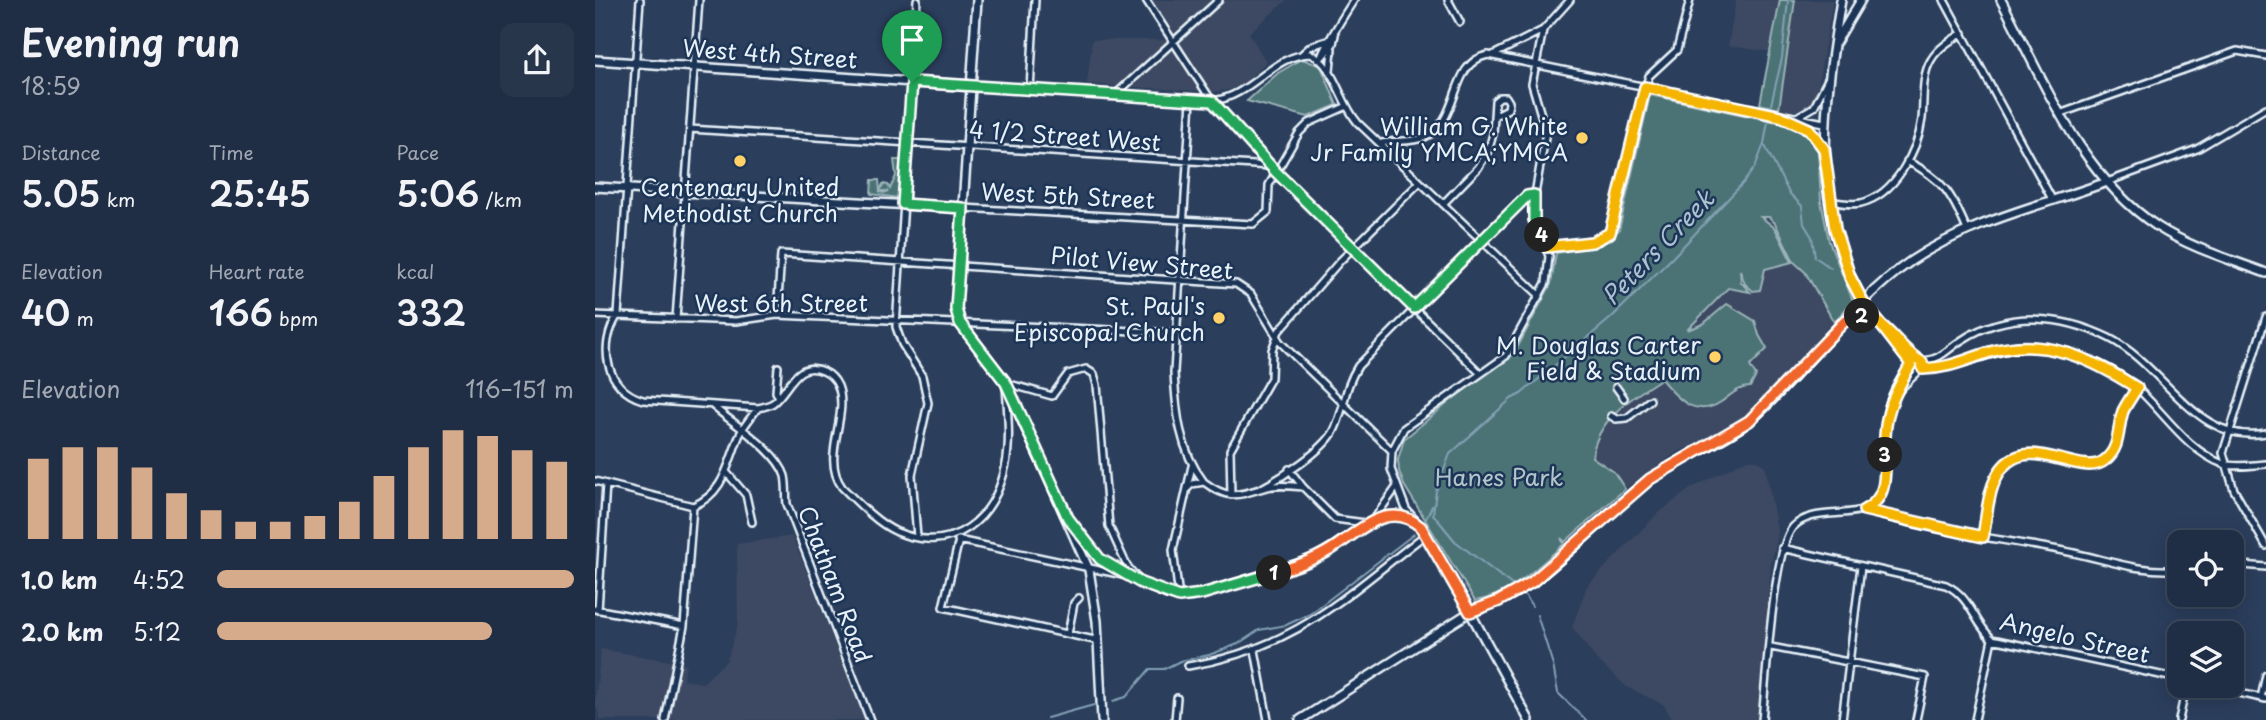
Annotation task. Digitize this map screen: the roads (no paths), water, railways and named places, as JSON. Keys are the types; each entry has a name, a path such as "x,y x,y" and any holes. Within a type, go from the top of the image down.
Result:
{"main road":[{"path":"977,0 956,309 960,323 1006,383 1089,569 1099,641 1102,720"},
{"path":"1841,0 1828,79 1824,149 1829,201 1845,264 1863,302"},
{"path":"1839,14 1861,0"},
{"path":"1833,49 1861,0"},
{"path":"2001,0 2061,113 2107,182 2156,226 2193,246 2266,272"},
{"name":"West 4th Street","path":"595,60 971,86"},
{"path":"1300,720 1470,612 1499,601 1532,582 1650,479 1749,421 1863,302 1909,262 1967,230 2107,182"},
{"name":"West 5th Street","path":"595,187 963,208"},
{"path":"1845,321 1862,316 1878,320"},
{"path":"1470,612 1529,720"}],"street":[{"path":"640,0 618,315 605,346 606,361 614,377 636,398 758,408 769,405 779,397 790,380 804,370 818,370 832,378 839,392 834,461 838,482 890,528 917,537 955,539 1125,575 1179,597 1202,594 1302,564 1331,549 1374,519 1392,516 1411,519"},
{"path":"676,319 699,0"},
{"path":"917,0 896,321 902,344 922,376 928,403 912,475 917,537"},
{"path":"1030,90 1035,0"},
{"path":"1146,0 1212,101 1270,166 1479,372"},
{"path":"1115,95 1219,0"},
{"path":"1321,58 1355,0"},
{"path":"1448,0 1459,22"},
{"path":"1382,143 1418,139 1438,128 1451,109 1468,66 1479,57 1493,55 1543,30 1570,0"},
{"path":"1547,247 1601,240 1613,228 1645,87 1649,76 1677,50 1690,0"},
{"path":"1944,0 2053,201"},
{"path":"1470,612 1425,535 1411,519 1396,488 1391,469 1392,451 1404,428 1510,350 1548,277 1547,247 1534,220 1534,195 1546,132 1533,91 1543,30"},
{"path":"1829,201 1849,204 1869,200 1895,179 1907,161 1920,132 1928,66 1939,50 1963,33"},
{"path":"1330,43 1330,71"},
{"name":"West 4th Street","path":"971,86 1212,101 1242,93 1285,59 1302,54 1311,46 1330,43"},
{"path":"2061,113 2237,51 2266,56"},
{"path":"1302,54 1321,58 1330,71 1345,107 1540,296"},
{"path":"1493,55 1824,123"},
{"path":"1795,118 1814,107 1828,79"},
{"path":"1203,86 1192,100 1175,406 1192,466 1204,482 1231,495 1247,495 1262,488 1329,438 1342,404 1344,390 1358,366 1527,196 1534,195"},
{"name":"West 5th Street","path":"963,208 1246,224 1259,222 1268,212 1269,185 1309,123 1345,107"},
{"path":"2107,182 2197,149 2266,108"},
{"path":"1443,204 1483,161 1492,143 1494,116"},
{"path":"1780,116 1809,129 1824,149"},
{"name":"4 1/2 Street West","path":"690,129 1270,166"},
{"path":"1907,161 1931,174 1949,191 1967,230"},
{"path":"1231,495 1228,469 1230,450 1271,378 1276,337 1291,314 1420,182"},
{"name":"Pilot View Street","path":"777,315 781,254 1180,279 1241,286 1251,294 1276,337 1392,451"},
{"path":"1863,302 1911,365 1920,370 1955,366 2007,348 2042,347 2093,362 2137,388 2179,433 2224,464 2266,464"},
{"name":"West 6th Street","path":"595,315 736,321 777,315 1178,333"},
{"path":"2266,317 2227,433 2224,464 2245,512 2266,546"},
{"path":"1864,510 1878,500 1884,486 1884,422 1894,395 1911,365 1919,360 1940,358 1982,329 2015,319 2047,319 2075,325 2107,337 2138,356 2197,415 2227,433 2251,436 2266,433"},
{"path":"1896,342 1919,360 1920,370"},
{"path":"1948,351 1948,363 1955,366"},
{"path":"778,367 775,392 779,397"},
{"path":"1099,641 943,607 955,539 981,518 992,502 1003,477 1007,442 1006,383 1050,397 1056,394 1072,372 1083,368 1095,376 1104,443 1109,526 1116,545 1139,580"},
{"path":"1894,395 1920,370"},
{"path":"1616,387 1624,398"},
{"path":"1983,537 1993,485 2006,466 2017,458 2041,453 2085,466 2105,461 2114,450 2123,412 2137,388"},
{"path":"1611,416 1616,419 1627,418 1650,400"},
{"name":"Chatham Road","path":"713,406 771,453 783,472 787,504 870,720"},
{"path":"595,481 693,506 711,495 727,473 742,431 758,408"},
{"path":"1179,597 1173,550 1192,466"},
{"path":"1289,469 1335,519 1367,523"},
{"path":"727,473 746,495 752,522"},
{"path":"1187,489 1192,484 1204,482"},
{"path":"606,484 596,609 684,626"},
{"path":"1262,488 1303,487"},
{"path":"1374,519 1396,488"},
{"path":"665,720 684,626 693,506"},
{"path":"1762,720 1782,548 1791,530 1805,518 1864,510 1983,537 2065,551 2127,568 2167,570"},
{"path":"1068,518 1100,559 1125,575"},
{"path":"1188,666 1255,650 1314,622 1425,535"},
{"name":"Angelo Street","path":"1782,548 1927,579 1959,591 1992,639 2167,677"},
{"path":"2244,565 2266,567"},
{"path":"1842,720 1861,566"},
{"path":"1068,634 1074,603 1079,598"},
{"path":"1975,720 1992,639"},
{"path":"1771,647 1925,677 1916,720"},
{"path":"1255,650 1268,720"},
{"path":"2244,694 2264,698 2266,675"},
{"path":"1175,720 1177,698"},
{"path":"2179,720 2184,698"}],"waterway":[{"name":"Peters Creek","path":"1770,109 1782,58 1788,0"},
{"name":"Peters Creek","path":"1512,585 1455,541 1433,514 1436,491 1450,454 1511,399 1521,394 1611,318 1743,183 1755,167 1764,144 1769,115"},
{"path":"1765,146 1789,193 1802,206 1804,224 1812,237 1815,257 1831,268"},
{"path":"1425,521 1432,506"},
{"path":"1113,701 1126,697 1150,669 1164,669 1180,661 1209,655 1238,644 1259,630 1286,625 1310,614 1414,534"},
{"name":"Peters Creek","path":"1525,595 1532,606"},
{"name":"Peters Creek","path":"1537,615 1553,665 1558,693 1586,720"},
{"path":"1047,718 1094,705"}],"place":[{"name":"William G. White Jr Family YMCA;YMCA","path":"1582,138"},
{"name":"Centenary United Methodist Church","path":"740,161"},
{"name":"St. Paul's Episcopal Church","path":"1219,318"},
{"name":"M. Douglas Carter Field & Stadium","path":"1715,357"}],"park label":[{"name":"Hanes Park","path":"1499,476"}]}
